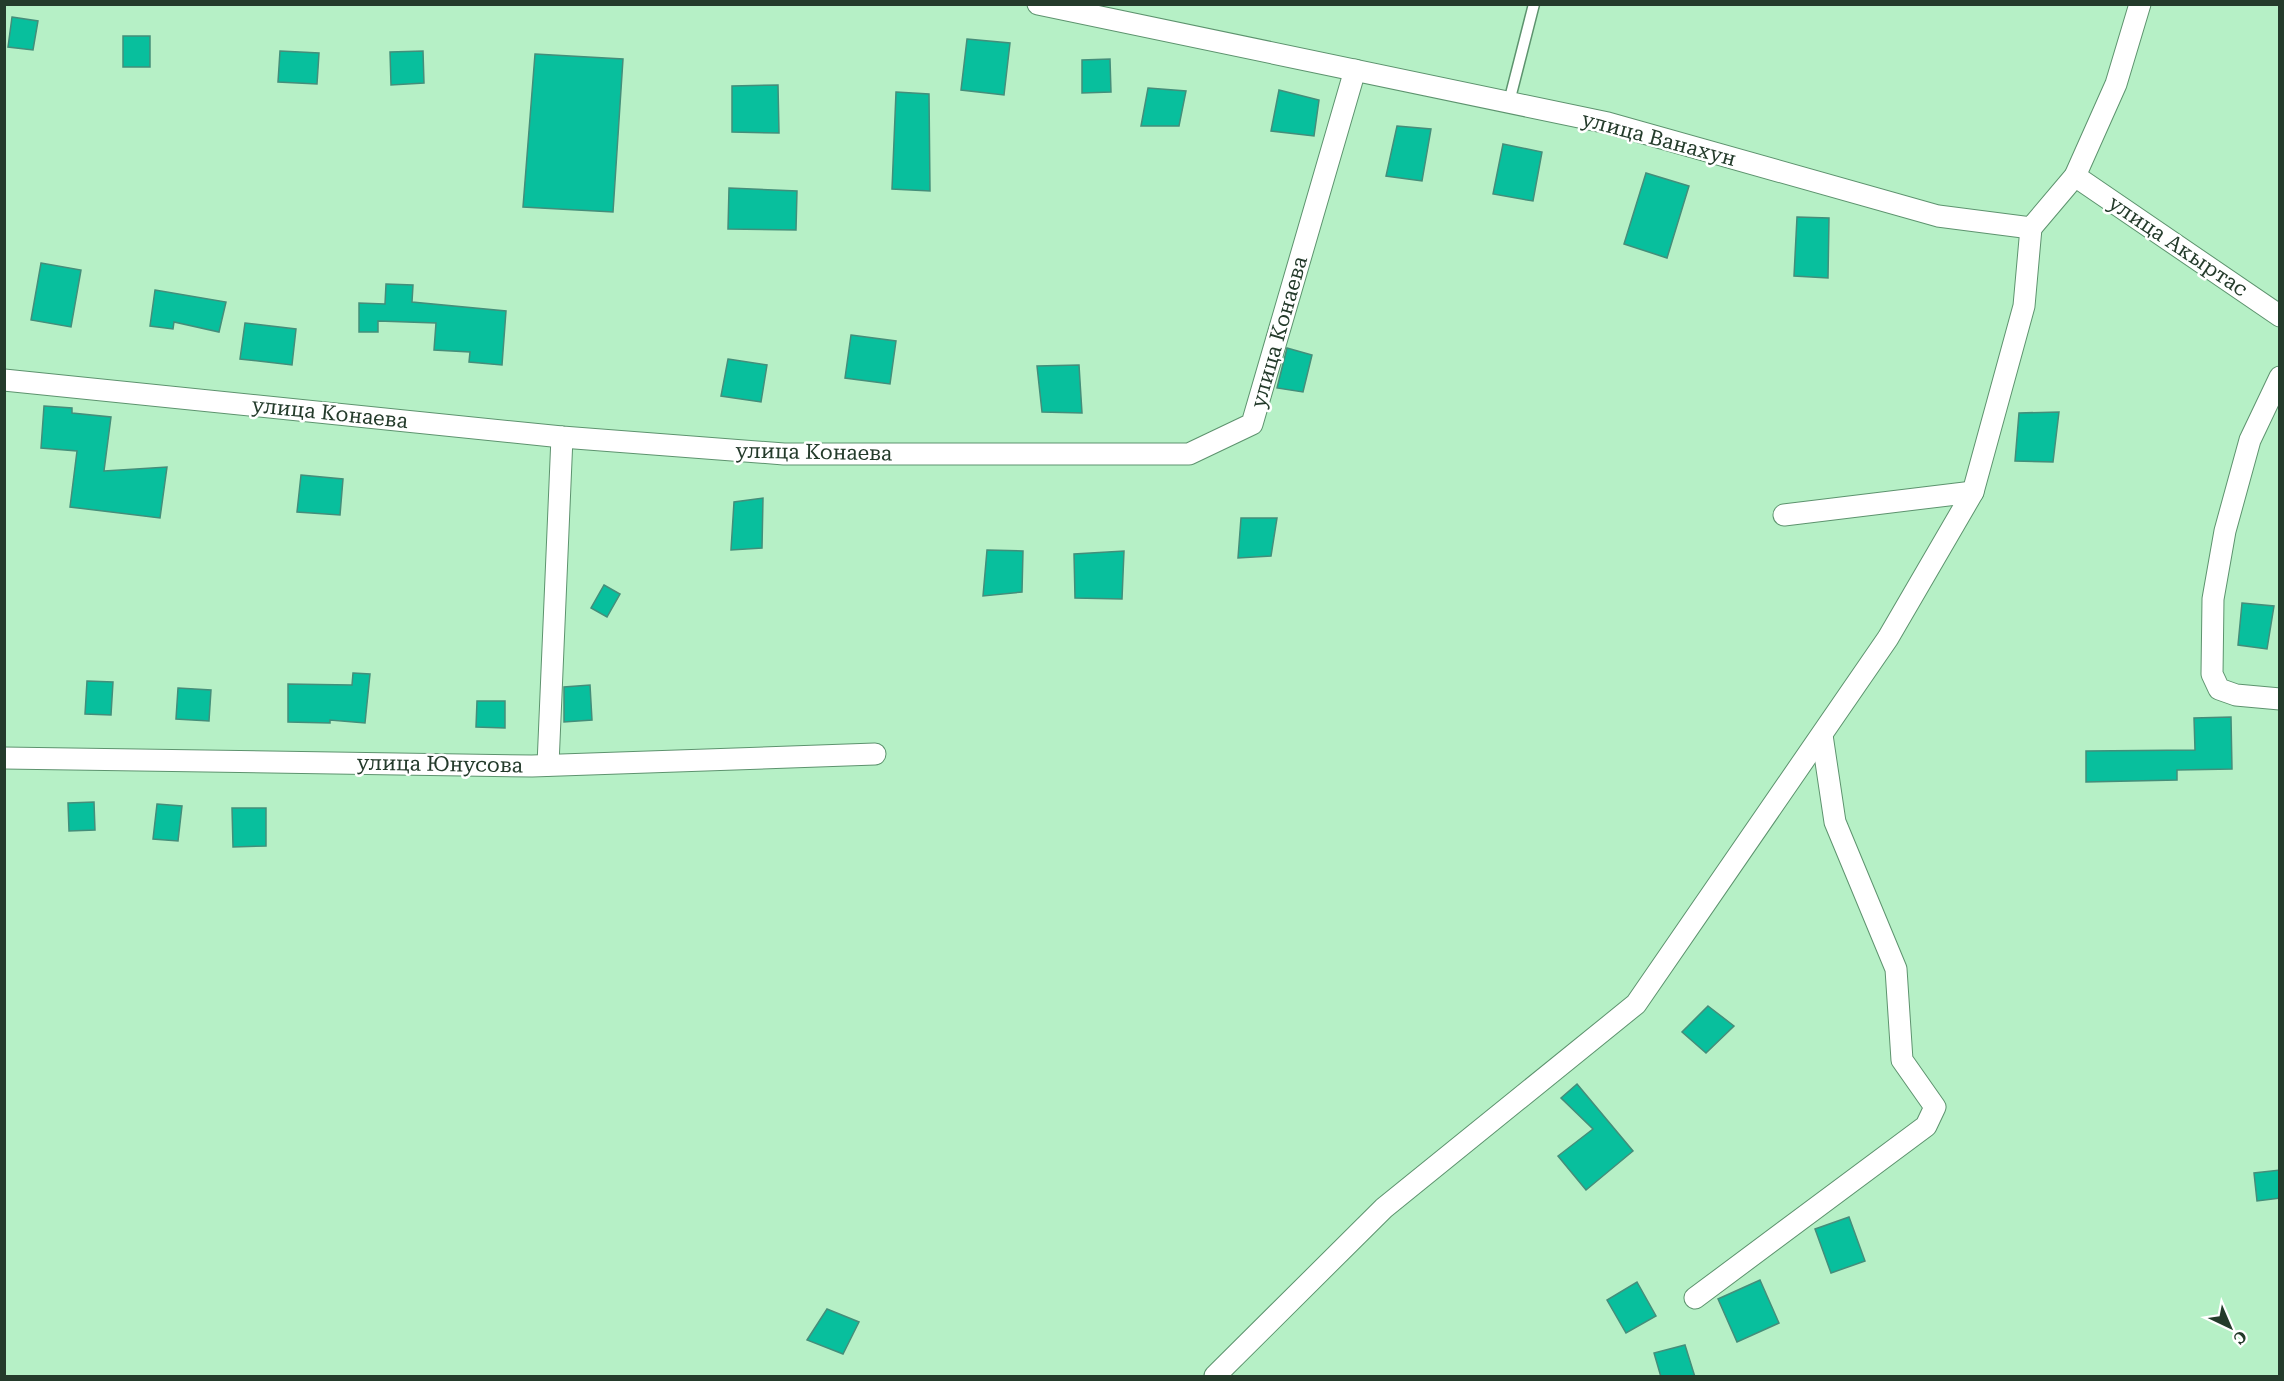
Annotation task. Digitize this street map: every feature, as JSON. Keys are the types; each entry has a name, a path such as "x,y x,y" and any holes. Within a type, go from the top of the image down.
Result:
{"street":[{"name":"улица Ванахун","path":"1038,4 1608,123 1938,216 2031,228"},
{"path":"1215,1377 1384,1208 1636,1004 1888,638 1973,492 2024,306 2031,228 2075,176 2116,84 2140,4"},
{"name":"улица Конаева","path":"4,380 562,436 784,454 1189,454 1252,424 1355,70"},
{"name":"улица Акыртас","path":"2075,176 2280,316"},
{"path":"2280,377 2250,440 2225,531 2213,599 2212,674 2219,689 2236,695 2280,699"},
{"path":"548,765 562,436"},
{"path":"1784,514 1973,492"},
{"path":"1695,1298 1926,1126 1935,1107 1902,1060 1896,969 1835,822 1822,735"},
{"name":"улица Юнусова","path":"4,758 548,765 875,754"}],"lane":[{"path":"1509,102 1533,4"}],"building":[{"path":"12,17 38,21 33,50 8,47"},
{"path":"123,36 150,36 150,67 123,67"},
{"path":"967,39 1010,43 1004,95 961,90"},
{"path":"280,51 319,53 317,84 278,82"},
{"path":"423,51 424,83 391,85 390,52"},
{"path":"535,54 623,59 613,212 523,207"},
{"path":"1110,59 1111,92 1082,93 1082,60"},
{"path":"778,85 779,133 732,132 732,86"},
{"path":"1148,88 1186,91 1179,126 1141,126"},
{"path":"1279,90 1319,100 1314,136 1271,131"},
{"path":"896,92 929,94 930,191 892,189"},
{"path":"1397,126 1431,129 1422,181 1386,176"},
{"path":"1503,144 1542,152 1533,201 1493,194"},
{"path":"1646,173 1689,186 1667,258 1624,244"},
{"path":"729,188 797,191 796,230 728,229"},
{"path":"1797,217 1829,218 1828,278 1794,276"},
{"path":"41,263 81,270 71,327 31,320"},
{"path":"386,284 413,285 412,302 506,311 502,365 469,362 470,352 434,350 436,323 378,321 378,332 359,332 359,303 385,304"},
{"path":"155,290 226,302 219,332 174,322 173,329 150,326"},
{"path":"245,323 296,329 292,365 240,359"},
{"path":"851,335 896,341 890,384 845,378"},
{"path":"1287,348 1312,355 1303,392 1277,388"},
{"path":"728,359 767,365 761,402 721,396"},
{"path":"1079,365 1082,413 1042,412 1037,366"},
{"path":"44,406 72,408 72,413 111,417 104,471 167,467 160,518 70,507 77,451 41,448"},
{"path":"2059,412 2053,462 2015,461 2019,413"},
{"path":"301,475 343,479 340,515 297,512"},
{"path":"763,498 762,548 731,550 734,502"},
{"path":"1241,518 1277,518 1271,556 1238,558"},
{"path":"987,550 1023,551 1022,592 983,596"},
{"path":"1124,551 1122,599 1075,598 1074,554"},
{"path":"604,585 620,594 607,617 591,608"},
{"path":"2242,603 2274,606 2267,649 2238,645"},
{"path":"353,673 370,674 365,723 330,720 330,723 288,722 288,684 352,685"},
{"path":"87,681 113,682 111,715 85,714"},
{"path":"590,685 592,720 564,722 564,687"},
{"path":"178,688 211,690 209,721 176,719"},
{"path":"477,701 505,701 505,728 476,727"},
{"path":"2231,717 2232,769 2177,770 2177,780 2086,782 2086,751 2195,750 2194,718"},
{"path":"94,802 95,830 69,831 68,803"},
{"path":"157,804 182,806 178,841 153,839"},
{"path":"232,808 266,808 266,846 233,847"},
{"path":"1708,1006 1734,1026 1706,1053 1682,1032"},
{"path":"1577,1084 1633,1151 1586,1190 1558,1156 1593,1129 1561,1098"},
{"path":"2280,1170 2280,1198 2257,1201 2254,1173"},
{"path":"1849,1217 1865,1261 1831,1273 1815,1229"},
{"path":"1760,1280 1779,1323 1737,1342 1718,1299"},
{"path":"1637,1282 1656,1316 1626,1333 1607,1300"},
{"path":"827,1309 859,1322 843,1354 807,1340"},
{"path":"1685,1345 1695,1377 1661,1377 1654,1353"}]}
